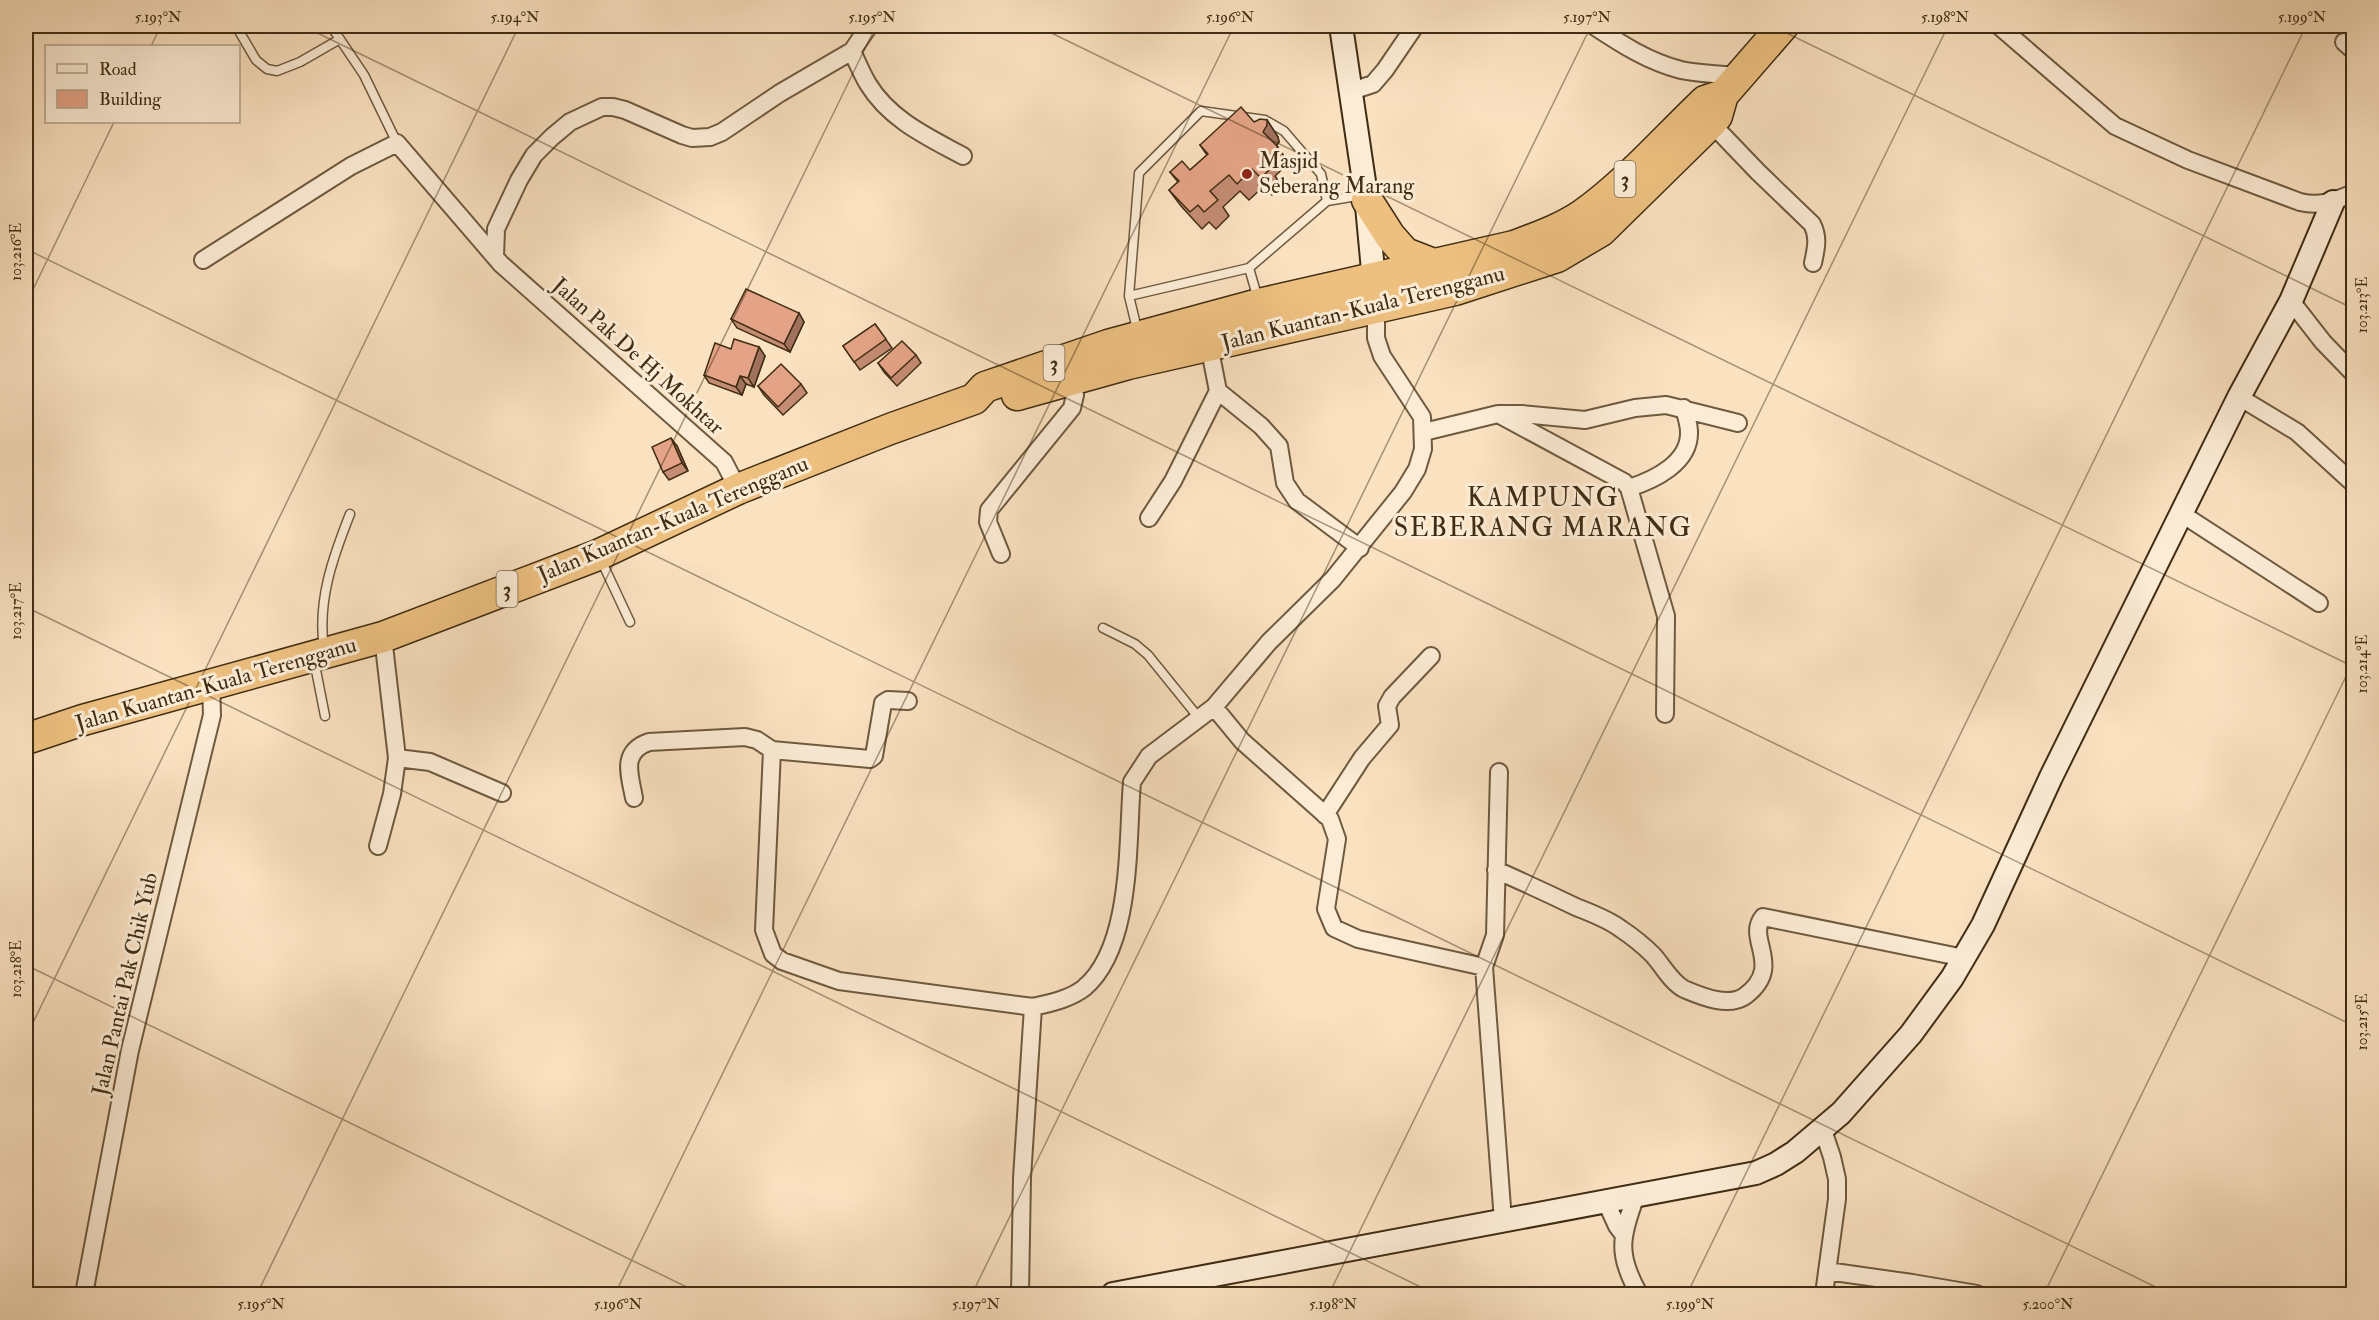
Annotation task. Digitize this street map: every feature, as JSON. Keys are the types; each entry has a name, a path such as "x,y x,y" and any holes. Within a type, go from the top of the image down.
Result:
{"highway":[{"name":"Jalan Kuantan-Kuala Terengganu","path":"26,739 382,637 598,555 738,489 890,429 974,399 985,387 1108,345 1259,304 1514,246 1551,232 1581,216 1612,192 1705,100 1730,85 1783,26"},
{"name":"Jalan Kuantan-Kuala Terengganu","path":"974,399 988,403 1128,364 1455,290 1557,257 1601,231 1712,123 1730,85"},
{"path":"1366,197 1390,236 1405,253 1436,265"}],"street":[{"path":"498,260 496,229 519,180 534,155 552,136 578,118 602,108 613,108 625,110 681,135 692,138 710,136 722,132 780,93 852,51 869,26"},
{"path":"772,750 764,930 773,954 792,966 839,981 1033,1007 1064,999 1084,988 1097,974 1121,917 1131,794 1135,776 1149,756 1214,707 1269,642 1333,579 1403,492 1417,469 1423,449 1422,417 1382,356 1376,338 1375,278 1366,197 1341,26"},
{"path":"1352,91 1373,84 1415,26"},
{"path":"1594,26 1617,42 1661,63 1730,85"},
{"path":"1999,26 2100,113 2122,129 2188,160 2300,202 2313,205 2332,202 2354,193"},
{"path":"852,51 868,84 890,111 913,129 963,156"},
{"path":"1712,123 1812,224 1816,231 1817,245 1813,263"},
{"path":"203,260 351,166 397,143"},
{"name":"Jalan Pak De Hj Mokhtar","path":"397,143 498,260 724,462 738,489"},
{"path":"1113,1294 1191,1287 1503,1221 1756,1173 1796,1152 1823,1130 1871,1081 1911,1034 1964,958 1988,914 2051,777 2239,397 2291,302 2332,202"},
{"path":"2291,302 2323,342 2354,374"},
{"path":"1149,518 1173,481 1218,392 1209,345"},
{"path":"1001,554 988,522 989,510 1072,408 1074,395 1071,381"},
{"path":"1218,392 1261,426 1279,447 1286,483 1296,501 1360,548"},
{"path":"2239,397 2297,432 2354,484"},
{"path":"1424,432 1498,414 1585,420 1648,406 1665,405 1738,423"},
{"path":"1629,488 1662,474 1678,460 1687,446 1690,434 1684,408"},
{"path":"1498,414 1624,482 1629,488 1666,616 1665,714"},
{"path":"2181,514 2319,603"},
{"path":"378,846 392,794 397,758 382,637"},
{"path":"1325,814 1362,758 1390,725 1387,706 1392,697 1431,656"},
{"name":"Jalan Pantai Pak Chik Yub","path":"84,1294 130,1050 212,714 212,685"},
{"path":"634,798 630,759 635,748 642,744 745,737 757,740 772,750 870,759 874,756 883,703 888,700 908,701"},
{"path":"1214,707 1242,741 1325,814 1334,829 1337,839 1326,909 1334,928 1358,939 1484,967"},
{"path":"397,758 430,762 502,793"},
{"path":"1499,772 1495,935 1484,967 1503,1221"},
{"path":"1496,870 1613,924 1652,955 1674,983 1704,996 1725,1001 1737,1001 1746,996 1763,973 1765,965 1758,928 1763,917 1964,958"},
{"path":"1020,1294 1022,1178 1033,1007"},
{"path":"1823,1130 1837,1179 1837,1198 1824,1294"},
{"path":"1636,1196 1623,1234 1622,1248 1627,1274 1639,1294"},
{"path":"1606,1202 1623,1234"},
{"path":"1827,1272 1912,1282 1977,1294"}],"lane":[{"path":"236,26 256,60 267,69 277,71 300,62 340,39"},
{"path":"331,26 364,75 397,143"},
{"path":"1139,337 1129,296 1139,173 1201,111 1265,120 1284,131 1321,174 1327,201"},
{"path":"1129,296 1249,268 1327,201 1366,197"},
{"path":"1249,268 1259,304"},
{"path":"325,716 320,655 327,578 350,514"},
{"path":"598,555 630,622"},
{"path":"1103,628 1135,644 1148,655 1199,718"}],"building":[{"path":"1241,107 1254,122 1260,119 1267,120 1263,132 1278,147 1263,161 1270,169 1261,178 1252,169 1237,184 1229,175 1210,191 1218,200 1204,212 1198,205 1190,212 1169,190 1179,181 1170,172 1182,161 1190,170 1208,154 1200,145"},
{"path":"746,289 799,313 784,344 731,319"},
{"path":"875,324 886,339 854,362 843,346"},
{"path":"734,339 759,347 748,378 740,376 736,387 704,375 715,343 731,349"},
{"path":"902,341 916,355 891,378 878,363"},
{"path":"781,364 801,384 778,407 758,386"},
{"path":"671,438 682,463 663,472 652,447"}],"place":[{"name":"Masjid Seberang Marang","path":"1247,174"}],"district":[{"name":"KAMPUNG SEBERANG MARANG","path":"1543,513"}]}
